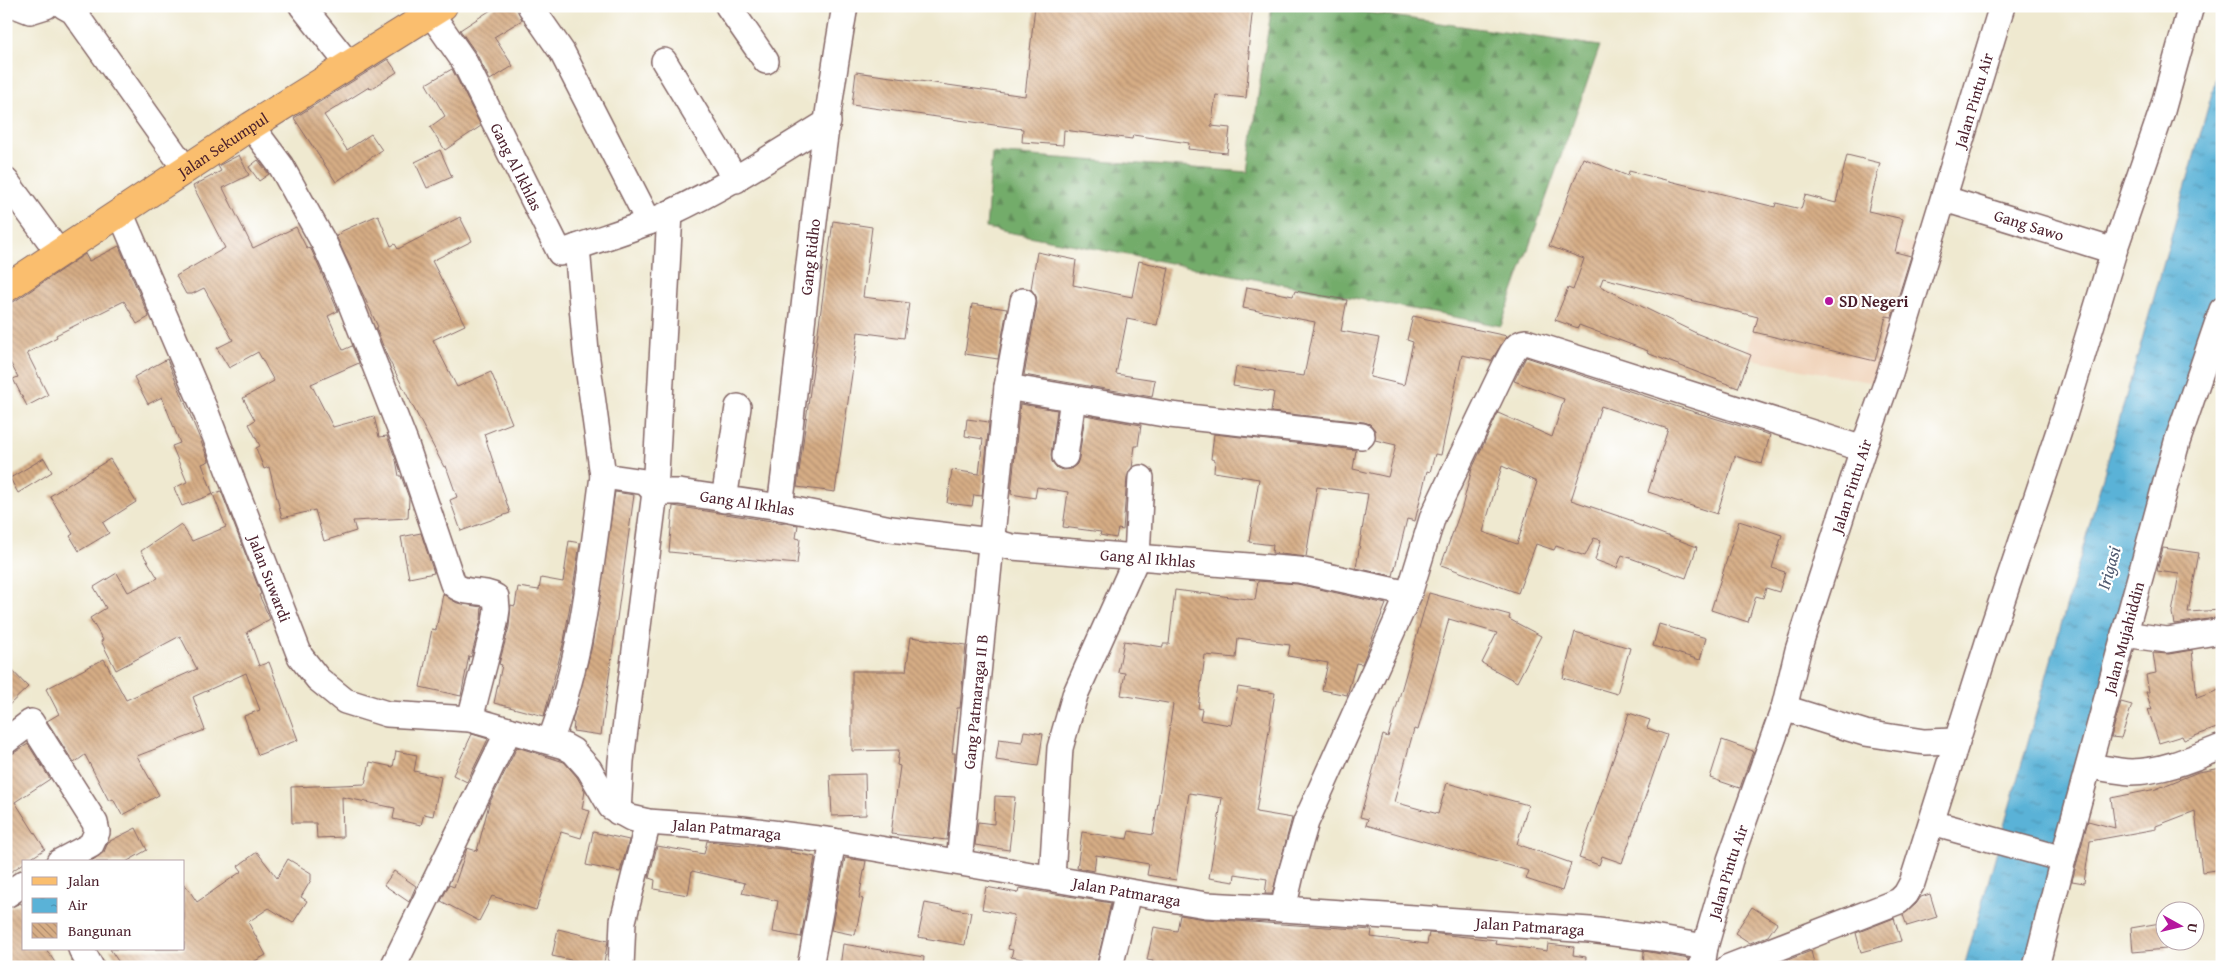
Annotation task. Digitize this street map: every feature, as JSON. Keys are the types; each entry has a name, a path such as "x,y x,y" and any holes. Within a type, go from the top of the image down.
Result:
{"main road":[{"name":"Jalan Sekumpul","path":"6,288 251,126 437,10"}],"street":[{"path":"17,6 30,11 46,6"},
{"path":"64,6 73,11 186,170"},
{"path":"302,6 349,66"},
{"path":"530,6 562,52 660,217 655,492 621,761 618,812"},
{"path":"728,6 766,61"},
{"name":"Gang Ridho","path":"780,507 804,300 845,6"},
{"name":"Jalan Pintu Air","path":"1704,957 1730,860 1784,708 1798,650 1863,449 1890,374 2002,6"},
{"path":"1729,967 1899,901 1906,894 1912,883 1991,632 2063,419 2114,251 2162,111 2191,6"},
{"name":"Gang Al Ikhlas","path":"437,10 560,254 577,247"},
{"path":"664,61 736,180"},
{"path":"550,741 568,690 583,621 603,476 586,352 577,247 660,217 736,180 828,122"},
{"path":"251,126 281,166 325,245 345,289 405,442 454,584 463,591 489,592 496,597 497,609 470,719"},
{"path":"6,181 59,253"},
{"name":"Gang Sawo","path":"1944,199 2114,251"},
{"name":"Jalan Suwardi","path":"120,212 205,410 300,656 318,679 345,701 387,714 470,719 550,741 573,751 580,762"},
{"name":"Gang Patmaraga II B","path":"958,862 1008,387 1023,301"},
{"name":"Jalan Mujahiddin","path":"2036,967 2056,857 2088,766 2177,442 2213,366 2222,310"},
{"path":"1284,909 1292,870 1306,822 1408,594 1437,507 1506,364 1515,348 1521,342 1581,358 1863,449"},
{"path":"1008,387 1170,415 1362,436"},
{"path":"1065,456 1073,398"},
{"path":"724,500 738,407"},
{"name":"Gang Al Ikhlas","path":"603,476 645,482 655,492 679,492 780,507 891,529 991,541 1012,547 1299,570 1408,594"},
{"path":"1052,878 1060,748 1075,695 1137,557 1141,478"},
{"path":"2124,634 2167,640 2222,631"},
{"path":"1784,708 1865,733 1924,742 1957,741"},
{"path":"6,741 31,722 94,823 97,832 92,845 63,860"},
{"path":"394,967 509,730"},
{"path":"2088,766 2130,772 2146,771 2193,758 2222,747"},
{"path":"580,762 592,764 621,761"},
{"path":"580,762 589,769 611,807 618,812"},
{"name":"Jalan Patmaraga","path":"618,812 648,822 742,829 833,841 1206,905 1590,930 1653,938 1704,957"},
{"path":"621,967 623,921 648,822"},
{"path":"1932,823 2056,857"},
{"path":"810,967 833,841"},
{"path":"6,895 22,884"},
{"path":"1110,967 1128,893"},
{"path":"82,950 91,967"}],"shaded area":[{"name":"SD Negeri","path":"1798,203 1915,245 1879,384 1747,358 1773,222"}],"green space":[{"path":"1272,6 1322,6 1600,46 1501,326 986,228 992,153 1248,172"}],"water":[{"name":"Irigasi","path":"2222,51 2222,296 2031,967 1964,967 2212,93"}],"building":[{"path":"497,6 516,6 522,20 494,37 513,66 490,80 476,53 460,30"},
{"path":"1035,6 1253,6 1246,98 1216,95 1211,126 1230,128 1227,153 1188,149 1189,143 1133,135 1132,139 1064,130 1063,145 1022,142 1023,129 852,105 856,72 1025,96"},
{"path":"388,59 397,72 324,115 347,150 371,134 382,150 336,182 294,118"},
{"path":"452,69 481,126 445,150 430,127 445,116 426,84"},
{"path":"440,150 452,177 427,188 415,162"},
{"path":"239,155 249,175 223,188 253,248 296,227 307,249 310,248 312,251 338,311 328,316 343,350 352,346 359,363 311,384 333,427 374,416 379,437 387,436 396,460 399,476 401,476 409,498 408,518 353,521 356,531 324,541 315,510 282,518 269,467 264,469 256,448 260,446 249,424 255,420 243,398 274,381 258,352 229,368 217,348 233,340 204,288 192,294 186,294 176,276 225,248 193,186 221,171 218,166"},
{"path":"1847,155 1880,163 1868,211 1903,219 1895,252 1911,256 1892,317 1886,316 1875,361 1754,332 1758,317 1603,278 1600,286 1698,334 1751,355 1738,388 1579,325 1578,328 1555,320 1568,288 1573,290 1584,259 1549,246 1583,158 1628,176 1629,171 1775,207 1776,203 1801,209 1805,195 1836,203"},
{"path":"258,160 269,174 259,181 249,167"},
{"path":"378,215 391,246 395,244 398,249 460,217 472,241 432,261 465,325 433,340 457,387 491,372 512,423 484,434 510,513 461,531 450,500 457,497 446,466 444,467 387,356 376,328 378,327 336,236 341,234 340,232"},
{"path":"833,221 872,227 863,297 909,303 904,338 858,332 835,492 797,487"},
{"path":"119,246 149,317 137,324 124,301 56,335 57,337 27,353 48,395 27,406 13,379 18,377 6,355 6,304 15,301 85,254 89,261"},
{"path":"1037,252 1076,260 1073,285 1132,297 1139,261 1169,268 1157,325 1127,319 1116,374 1155,380 1152,397 1024,375 1037,304 1036,296 1031,289"},
{"path":"1247,287 1293,296 1295,291 1347,300 1341,331 1379,338 1370,377 1404,385 1413,342 1407,340 1413,316 1507,336 1491,361 1462,355 1441,455 1435,454 1430,472 1427,471 1415,521 1407,519 1393,576 1356,568 1368,494 1317,487 1306,557 1272,553 1273,545 1249,542 1259,479 1214,472 1215,460 1211,459 1214,434 1356,450 1353,469 1388,477 1396,445 1375,440 1375,430 1370,424 1364,422 1271,412 1274,392 1233,386 1236,367 1304,376 1315,322 1243,308"},
{"path":"972,304 1007,309 998,359 965,354"},
{"path":"1526,357 1770,435 1762,464 1735,456 1717,514 1648,492 1668,429 1601,406 1571,500 1633,521 1633,523 1697,547 1686,578 1622,555 1617,568 1595,560 1601,540 1594,538 1585,556 1556,546 1554,550 1536,544 1518,593 1441,565 1462,507 1472,469 1498,413 1552,437 1564,399 1514,381","holes":["1502,466 1537,482 1517,544 1483,532"]},
{"path":"167,359 209,461 202,464 213,494 182,506 174,488 187,482 172,446 180,443 162,397 148,404 134,377"},
{"path":"1020,404 1057,410 1051,455 1052,462 1057,468 1063,470 1071,469 1077,464 1085,415 1141,425 1138,446 1135,446 1132,468 1127,477 1123,530 1118,529 1116,538 1100,535 1101,532 1063,527 1068,492 1037,487 1035,498 1011,494"},
{"path":"967,419 989,422 982,496 974,495 972,506 947,503 952,470 979,474 983,439 965,436"},
{"path":"44,458 52,472 18,493 10,478"},
{"path":"110,459 136,502 103,523 109,533 79,551 70,536 73,534 50,496"},
{"path":"221,491 261,594 259,595 270,619 247,632 259,666 269,662 298,740 258,755 244,716 260,710 246,673 193,697 205,730 137,756 159,795 122,815 113,799 109,801 85,755 74,763 47,721 59,714 46,689 104,659 126,700 197,669 180,636 116,670 101,641 103,640 90,618 106,608 94,587 117,573 128,592 158,578 141,551 181,524 192,541 226,527 213,494"},
{"path":"615,492 634,495 601,735 573,731 574,723 572,722 592,646"},
{"path":"673,506 798,525 796,538 800,539 797,564 669,552"},
{"path":"1739,521 1782,535 1772,568 1785,572 1779,592 1766,588 1763,598 1756,596 1748,622 1711,610"},
{"path":"421,533 434,573 409,578 401,537"},
{"path":"569,541 580,543 564,641 544,716 494,703 502,665 499,664 509,627 511,605 515,606 518,587 539,590 541,578 563,582"},
{"path":"2163,548 2199,553 2188,612 2222,610 2222,617 2174,624 2172,613 2179,574 2157,571"},
{"path":"1258,581 1297,584 1386,604 1362,664 1356,663 1347,695 1322,690 1328,663 1288,656 1290,645 1238,638 1236,658 1205,655 1198,708 1202,709 1200,720 1231,725 1238,687 1275,693 1256,812 1292,818 1272,894 1265,894 1267,879 1235,874 1234,882 1209,878 1222,798 1189,793 1176,880 1147,875 1149,864 1096,855 1094,871 1077,868 1082,832 1127,839 1129,831 1153,835 1173,704 1121,695 1125,673 1118,672 1124,641 1163,647 1163,644 1169,644 1175,590 1255,600"},
{"path":"1429,593 1510,615 1509,619 1541,636 1517,682 1482,663 1497,633 1449,619 1418,730 1414,729 1394,802 1438,814 1447,783 1528,805 1517,844 1571,863 1562,891 1526,879 1529,871 1366,825 1368,819 1360,817 1383,735 1388,737"},
{"path":"443,594 457,603 482,607 481,620 471,657 469,656 461,696 420,687 432,629 436,630"},
{"path":"1659,624 1706,638 1700,660 1653,646"},
{"path":"1575,632 1630,648 1617,694 1563,678"},
{"path":"911,637 966,645 960,708 957,708 952,753 955,753 954,773 947,840 891,834 900,766 897,765 899,750 852,751 852,671 906,671"},
{"path":"2192,650 2197,698 2222,689 2222,726 2184,740 2182,736 2159,743 2148,709 2152,710 2146,692 2149,692 2146,675 2156,673 2153,653 2169,654"},
{"path":"6,664 28,687 6,708"},
{"path":"2121,702 2132,705 2121,738 2111,737"},
{"path":"1629,713 1650,720 1647,728 1667,735 1622,863 1602,856 1599,865 1579,858"},
{"path":"1024,731 1043,734 1038,766 996,760 999,739 1022,742"},
{"path":"472,734 488,739 467,782 453,775"},
{"path":"1722,740 1753,751 1740,788 1710,778"},
{"path":"28,744 50,779 15,802 45,849 28,860 22,860 22,864 6,875 6,758"},
{"path":"517,747 564,762 577,777 585,791 582,809 590,811 581,838 561,832 536,910 492,896 479,921 441,901 449,885 454,887 467,848 477,851 489,804"},
{"path":"396,751 417,755 414,771 441,777 433,816 424,814 421,825 393,819 395,808 342,797 343,837 317,838 316,823 292,823 291,787 365,784 370,762 393,767"},
{"path":"2222,768 2222,869 2202,872 2195,811 2156,826 2156,829 2090,841 2084,883 2072,881 2088,821 2115,828 2111,798 2156,789 2198,772"},
{"path":"865,774 866,815 832,816 830,775"},
{"path":"995,796 1015,797 1009,850 975,845 978,822 994,824"},
{"path":"136,828 147,850 130,860 93,860 104,852 108,842"},
{"path":"593,832 629,840 620,872 586,865"},
{"path":"707,841 791,850 790,852 815,857 801,937 773,932 778,901 742,893 745,883 692,871 688,895 654,889 655,880 649,878 657,846 704,854"},
{"path":"257,852 277,878 288,859 311,873 311,880 301,897 307,901 293,923 269,908 248,922 266,955 244,967 122,967 111,950 185,950 185,884 197,902 242,871 238,866"},
{"path":"845,858 866,861 859,898 863,899 855,935 831,930"},
{"path":"394,871 416,886 409,902 384,885"},
{"path":"986,887 1018,893 1019,888 1111,903 1096,967 1050,967 1051,964 1011,957 1013,950 1008,949 1014,915 982,909"},
{"path":"1930,894 1937,917 1907,926 1903,915 1921,897"},
{"path":"21,903 22,905 22,950 47,950 58,967 6,967 6,909"},
{"path":"925,903 971,912 965,945 918,937"},
{"path":"1752,907 1777,923 1768,936 1750,943 1735,933"},
{"path":"1180,915 1205,919 1372,930 1371,937 1427,944 1429,933 1496,940 1495,944 1547,951 1548,944 1574,947 1573,955 1586,957 1585,967 1152,967 1153,961 1147,960 1154,927 1177,931"},
{"path":"1894,918 1901,941 1861,952 1856,933"},
{"path":"2156,924 2156,950 2133,952 2131,928"},
{"path":"558,929 608,941 603,967 552,956"},
{"path":"843,944 924,957 923,967 840,967"},
{"path":"1644,951 1689,959 1688,967 1643,967"},
{"path":"1811,951 1815,967 1769,967"}],"place":[{"name":"SD Negeri","path":"1829,301"}]}
